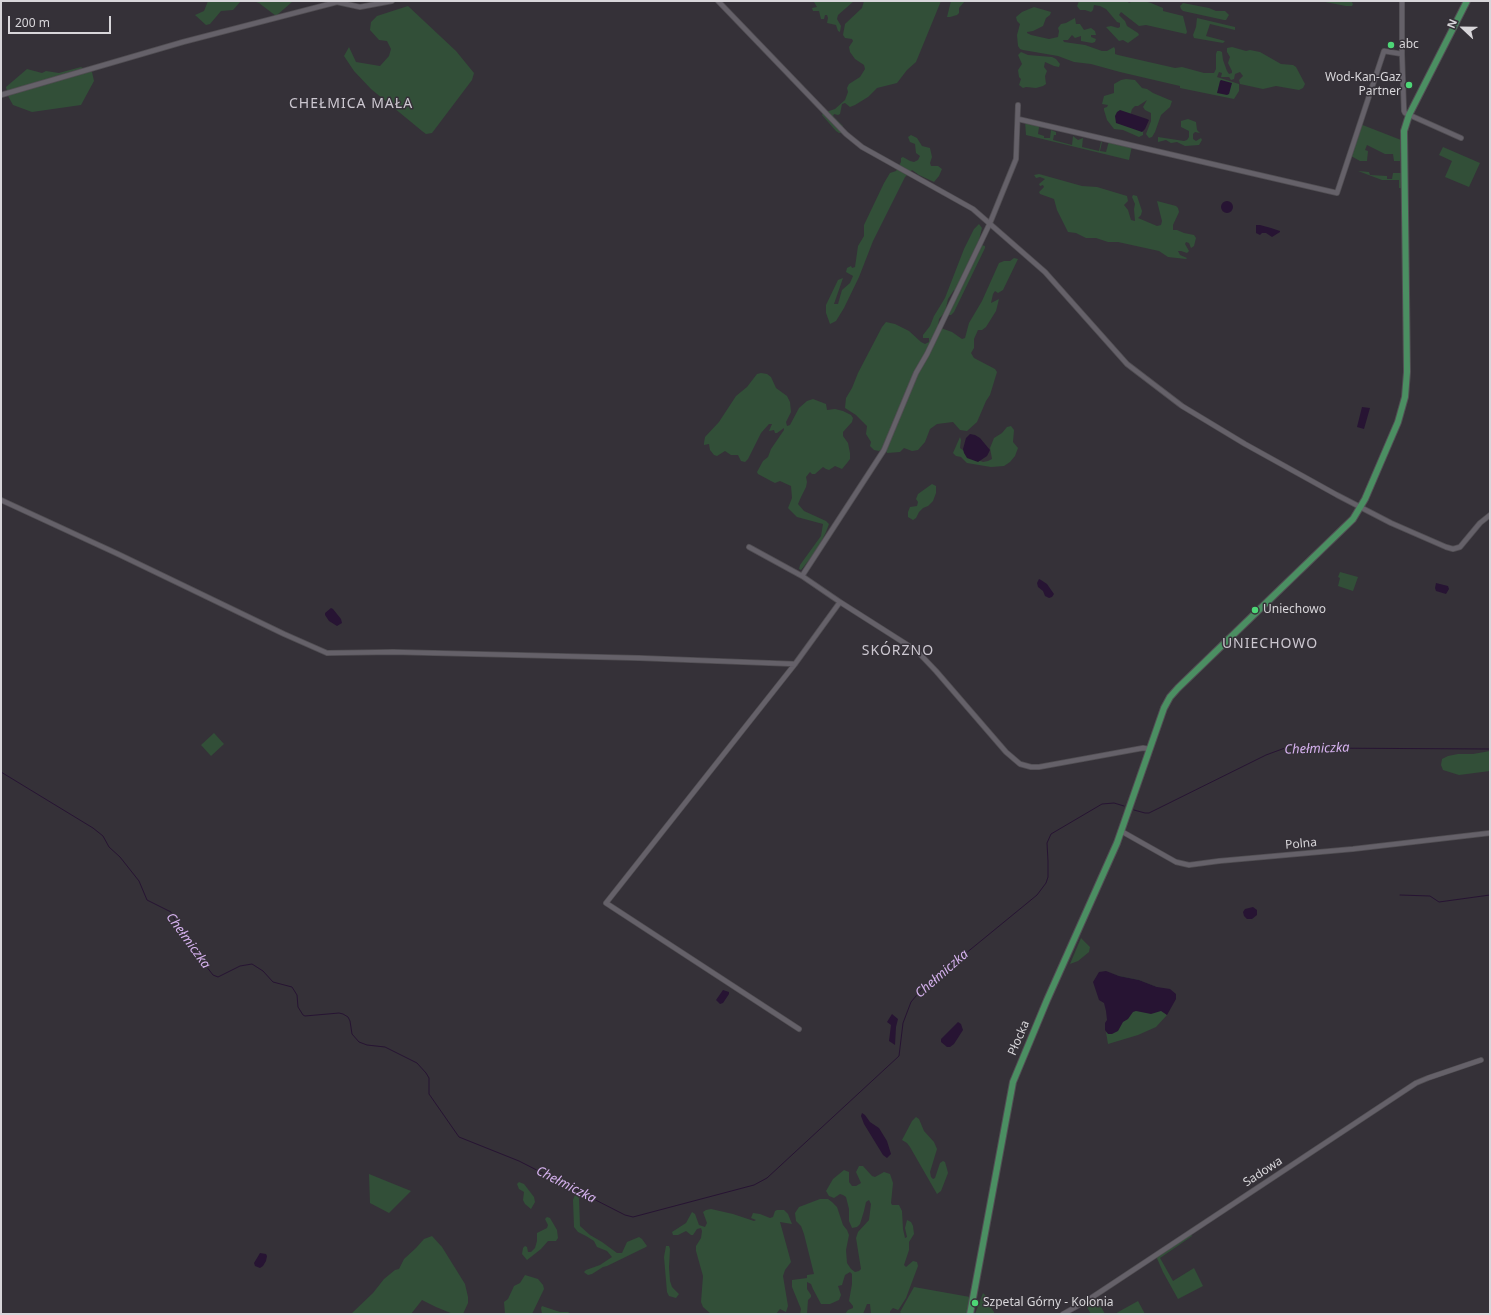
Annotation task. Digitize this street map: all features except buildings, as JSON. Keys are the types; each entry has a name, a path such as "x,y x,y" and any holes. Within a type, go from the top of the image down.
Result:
{"main road":[{"name":"Płocka","path":"970,1314 1013,1082 1047,1000 1110,860 1164,708 1178,688 1344,529 1361,508 1398,422 1406,390 1405,126 1409,115 1467,1"}],"street":[{"path":"1,95 183,42 337,1 360,7 392,1"},
{"path":"718,1 854,140 869,151 973,209 1045,272 1127,364 1182,406 1245,444 1361,508 1397,526 1453,549 1460,547 1490,514"},
{"path":"1402,1 1403,108 1405,113 1461,138"},
{"path":"1018,119 1337,193 1384,51 1402,54"},
{"path":"802,576 880,456 889,439 916,373 990,223 1016,159 1018,105"},
{"path":"1,500 327,653 393,652 795,664"},
{"path":"749,547 802,576 916,651 936,671 1006,752 1020,764 1030,767 1039,767 1135,749 1150,749"},
{"path":"799,1029 606,903 795,664 840,602"},
{"name":"Polna","path":"1121,831 1176,862 1189,866 1216,861 1353,849 1490,833"},
{"name":"Sadowa","path":"1063,1314 1088,1300 1416,1083 1481,1060"}],"green space":[{"path":"208,1 241,1 233,10 221,11 210,24 206,25 195,15 204,11"},
{"path":"253,1 293,1 276,16 259,3"},
{"path":"807,1 854,1 838,15 837,19 841,26 840,32 838,31 836,25 827,23 827,15 825,15 824,19 821,19 819,11 813,11 812,8 817,7 814,2"},
{"path":"864,1 941,1 916,62 907,70 897,83 877,88 868,97 850,107 845,103 842,104 840,114 834,114 833,116 843,126 841,133 839,133 822,115 823,113 835,109 845,100 849,84 860,77 865,69 864,65 855,59 850,52 849,47 853,41 852,39 845,38 843,35 845,24 862,8"},
{"path":"951,1 965,1 959,8 959,13 957,15 947,17"},
{"path":"1079,1 1127,1 1129,3 1133,1 1144,1 1151,3 1163,8 1163,11 1183,16 1187,32 1186,34 1146,25 1139,26 1121,12 1119,15 1125,21 1127,26 1139,35 1128,43 1123,40 1119,41 1106,27 1111,26 1118,28 1120,27 1120,23 1117,22 1106,9 1094,5 1091,12 1080,10 1077,6"},
{"path":"1320,1 1351,1 1353,4 1352,6 1346,6"},
{"path":"1183,3 1209,8 1216,11 1225,11 1229,15 1226,20 1224,20 1183,11 1180,6"},
{"path":"408,6 456,51 474,73 472,80 432,133 426,134 371,89 354,71 344,56 349,47 356,62 380,66 389,56 391,49 387,41 379,40 370,30 371,22 377,16"},
{"path":"1034,7 1051,12 1046,18 1043,26 1027,32 1031,35 1049,39 1058,37 1058,28 1061,24 1075,18 1076,24 1080,24 1084,30 1091,28 1095,31 1096,35 1091,35 1091,37 1096,39 1095,42 1092,43 1081,41 1081,36 1075,38 1072,35 1068,40 1063,40 1064,42 1085,45 1102,51 1107,51 1114,47 1115,54 1118,55 1175,68 1182,67 1204,73 1214,73 1216,69 1217,51 1222,52 1223,60 1229,74 1232,73 1232,71 1228,63 1230,57 1227,52 1227,48 1232,47 1246,51 1250,50 1260,52 1281,64 1293,65 1296,67 1305,84 1303,88 1299,90 1276,86 1263,89 1240,84 1239,80 1243,76 1240,72 1235,74 1234,79 1231,80 1229,77 1221,77 1222,73 1219,72 1217,77 1239,84 1239,91 1234,99 1180,88 1180,86 1091,64 1074,62 1058,56 1023,50 1018,46 1017,35 1020,24 1016,17 1022,12"},
{"path":"1197,18 1235,27 1235,30 1210,24 1206,36 1225,41 1223,43 1194,38 1193,35"},
{"path":"1021,52 1028,55 1052,57 1060,64 1059,67 1045,62 1044,67 1047,71 1045,76 1046,84 1036,88 1023,88 1019,85 1021,79 1019,77 1018,70 1022,64 1018,55"},
{"path":"81,67 92,72 94,81 81,105 32,112 13,105 8,96 6,87 27,69 42,73 46,71 59,73"},
{"path":"1126,79 1135,80 1142,88 1172,101 1170,107 1161,115 1152,137 1149,138 1146,134 1151,121 1151,113 1143,107 1147,100 1132,109 1129,120 1141,128 1143,135 1139,137 1123,130 1114,129 1107,120 1104,108 1108,105 1102,104 1104,96 1114,93 1114,84"},
{"path":"1188,119 1196,122 1197,130 1200,133 1195,132 1193,134 1193,139 1196,141 1201,138 1202,140 1199,145 1185,146 1177,142 1171,143 1166,140 1158,142 1158,137 1184,141 1187,140 1189,137 1189,131 1181,127 1181,121"},
{"path":"1025,121 1046,127 1039,127 1038,134 1044,136 1044,138 1050,138 1051,130 1056,132 1053,140 1072,145 1073,136 1078,140 1083,138 1082,147 1099,151 1101,142 1100,151 1106,152 1109,141 1132,146 1129,160 1026,135"},
{"path":"1360,124 1401,140 1400,161 1394,161 1393,154 1385,154 1367,145 1365,150 1368,151 1367,161 1360,161 1351,156 1348,164"},
{"path":"911,135 917,138 922,146 930,148 932,157 930,163 931,166 938,166 942,169 939,176 934,182 912,170 905,177 873,241 859,277 844,308 836,321 830,324 826,313 826,305 838,280 843,278 834,304 838,304 842,290 850,283 853,276 846,272 847,268 851,266 852,268 855,267 858,246 864,236 864,225 884,183 890,173 896,171 901,162 901,158 903,157 914,162 918,160 920,156 916,153 915,144 910,142 908,137"},
{"path":"1443,147 1480,163 1469,187 1445,177 1452,161 1439,155"},
{"path":"1358,171 1369,172 1370,175 1387,176 1387,179 1392,179 1393,173 1401,173 1403,188 1399,188 1399,180 1382,180"},
{"path":"1039,174 1082,186 1097,187 1127,196 1128,201 1124,205 1128,210 1131,220 1135,221 1135,204 1132,197 1133,195 1137,196 1142,211 1138,218 1157,226 1161,225 1162,221 1157,201 1176,206 1179,212 1173,225 1173,230 1194,235 1196,238 1194,246 1191,248 1189,243 1186,242 1185,244 1189,251 1187,253 1178,251 1180,255 1187,258 1186,259 1168,257 1159,251 1118,242 1108,242 1096,238 1086,238 1076,233 1068,232 1057,210 1054,199 1040,194 1039,192 1044,187 1043,185 1040,186 1039,184 1045,179 1040,177 1036,178 1034,175"},
{"path":"979,224 982,228 978,244 985,246 985,248 954,312 951,315 948,315 957,294 954,290 948,299 945,312 939,319 938,327 952,332 962,339 965,338 969,323 982,301 999,263 1010,261 1014,258 1018,259 1003,290 998,293 995,291 993,294 991,303 999,299 996,311 986,327 982,330 978,330 974,339 974,348 971,353 974,358 995,369 997,372 990,395 977,422 967,431 960,430 953,422 937,424 930,429 925,442 918,450 912,451 904,448 900,452 887,453 886,450 882,449 879,451 874,450 870,446 871,442 866,434 867,426 856,415 845,408 846,398 882,327 886,322 895,324 909,331 925,344 929,342 929,338 923,338 923,335 930,326 945,298 964,249 974,229"},
{"path":"757,374 767,374 771,377 776,388 787,396 790,402 791,412 786,422 787,426 790,425 799,408 807,401 813,399 826,404 827,410 835,409 843,411 851,415 853,418 852,422 843,432 843,436 848,443 850,453 850,459 847,463 842,469 835,466 829,470 823,467 815,474 810,472 806,477 806,487 798,504 804,511 826,521 829,524 817,550 801,570 799,569 800,565 821,536 823,524 797,517 788,508 792,498 791,486 780,481 775,483 757,472 763,461 768,457 771,449 784,428 775,433 774,430 769,431 772,424 769,424 761,433 745,462 741,461 738,455 731,455 725,451 717,456 714,455 710,450 709,444 704,445 705,437 719,422 736,396 747,387"},
{"path":"1011,426 1014,430 1013,442 1018,448 1015,456 1004,466 991,467 967,463 961,457 956,456 953,453 960,437 960,448 975,459 983,462 988,461 992,459 990,448 994,438 1002,433 1007,427"},
{"path":"932,484 936,486 936,493 933,501 928,506 923,508 913,520 908,517 910,507 917,506 918,502 916,499 918,494"},
{"path":"1340,572 1358,577 1353,591 1338,586 1340,578 1338,577"},
{"path":"214,733 224,744 211,756 201,745"},
{"path":"1490,751 1490,771 1459,775 1443,770 1441,765 1442,759 1448,756"},
{"path":"1081,938 1090,947 1089,952 1078,961 1070,964"},
{"path":"1110,973 1139,980 1157,987 1164,1012 1167,1015 1156,1027 1138,1035 1108,1044 1106,1032 1108,1033 1110,1028"},
{"path":"916,1117 919,1119 924,1131 934,1142 937,1149 930,1172 931,1177 933,1179 935,1178 940,1163 943,1161 945,1162 947,1169 948,1173 941,1191 937,1194 910,1147 902,1140 912,1121"},
{"path":"859,1166 863,1166 872,1176 875,1177 884,1172 890,1174 893,1183 891,1203 892,1205 899,1205 902,1211 905,1238 907,1237 905,1228 907,1220 911,1222 913,1226 914,1234 909,1242 909,1250 904,1265 906,1267 913,1261 917,1262 918,1266 906,1298 898,1310 893,1308 890,1311 890,1314 871,1314 870,1304 867,1304 863,1314 845,1314 848,1310 853,1308 849,1301 852,1284 852,1274 850,1272 845,1275 842,1285 838,1286 841,1295 839,1300 830,1304 821,1304 811,1284 807,1282 807,1289 811,1297 808,1300 807,1314 800,1314 801,1309 792,1287 792,1280 807,1278 807,1275 814,1274 804,1234 801,1226 796,1221 795,1213 799,1207 820,1199 828,1199 832,1202 837,1207 843,1225 849,1235 846,1250 847,1263 855,1272 859,1271 861,1269 856,1238 858,1232 869,1220 871,1204 869,1200 866,1202 860,1224 857,1227 852,1228 849,1221 849,1209 846,1197 840,1194 834,1198 829,1196 826,1191 833,1179 844,1170 849,1172 849,1182 852,1186 856,1186 861,1183 856,1172"},
{"path":"369,1174 411,1191 389,1213 370,1203"},
{"path":"519,1182 524,1184 534,1197 535,1202 531,1209 523,1200 524,1192 519,1189 517,1184"},
{"path":"575,1195 579,1198 580,1226 590,1235 617,1253 622,1253 627,1242 639,1237 647,1246 603,1267 592,1274 588,1275 585,1273 584,1272 586,1270 600,1265 612,1257 607,1251 597,1247 594,1241 578,1232 574,1227 573,1200"},
{"path":"711,1209 754,1221 756,1220 751,1218 753,1213 770,1218 773,1217 775,1211 777,1210 784,1210 788,1214 792,1224 780,1222 791,1262 785,1270 783,1276 788,1306 786,1312 780,1309 776,1314 711,1314 703,1307 701,1302 703,1276 696,1251 696,1246 701,1238 701,1228 697,1229 693,1235 686,1231 678,1235 673,1235 672,1232 686,1223 692,1212 695,1214 699,1225 705,1227 707,1223 703,1212"},
{"path":"547,1217 550,1218 557,1230 558,1238 556,1241 548,1241 541,1249 527,1260 522,1254 523,1248 525,1246 527,1247 528,1252 531,1252 535,1248 537,1233 547,1228 548,1225 545,1219"},
{"path":"1191,1234 1192,1236 1160,1258 1173,1281 1194,1268 1203,1286 1178,1299 1156,1256"},
{"path":"432,1236 442,1247 465,1284 468,1303 463,1314 453,1314 422,1300 411,1314 351,1314 373,1293 384,1279 395,1270 399,1269 404,1259 424,1239"},
{"path":"666,1246 669,1246 670,1249 670,1281 672,1287 679,1294 676,1298 669,1296 667,1292 664,1257"},
{"path":"525,1275 538,1279 543,1285 544,1289 532,1314 505,1314 504,1302 508,1299 514,1286 520,1283"},
{"path":"914,1287 970,1297 967,1314 901,1313 900,1312"},
{"path":"983,1293 987,1297 994,1314 975,1314"},
{"path":"1096,1298 1105,1314 1091,1314 1085,1304"},
{"path":"1138,1301 1145,1314 1115,1314 1120,1311"},
{"path":"542,1306 560,1312 568,1312 571,1314 542,1314"}],"shaded area":[{"path":"1221,80 1232,83 1229,94 1227,95 1217,93"},
{"path":"1120,110 1149,120 1145,129 1142,132 1116,123 1115,116"},
{"path":"1227,201 1231,203 1233,207 1231,211 1227,213 1223,211 1221,207 1223,203"},
{"path":"1256,225 1271,228 1280,232 1272,237 1266,233 1262,233 1260,235 1256,233"},
{"path":"1362,407 1370,408 1364,429 1357,427"},
{"path":"970,434 980,438 990,450 987,456 978,462 967,458 964,453 963,449 966,438"},
{"path":"1039,579 1047,584 1054,594 1052,597 1049,598 1045,596 1043,591 1038,587 1037,583"},
{"path":"1436,583 1448,586 1449,589 1446,594 1436,591"},
{"path":"331,608 341,619 342,623 337,626 329,621 325,615 325,613"},
{"path":"1253,907 1257,910 1257,915 1252,919 1247,919 1243,912 1245,909"},
{"path":"1106,971 1119,976 1139,980 1157,987 1170,989 1176,994 1176,999 1167,1015 1161,1011 1151,1014 1136,1011 1123,1022 1118,1031 1108,1034 1105,1030 1105,1023 1107,1020 1104,1003 1099,1000 1093,982 1099,972"},
{"path":"723,990 729,992 729,994 723,1003 720,1004 716,1000"},
{"path":"892,1014 898,1019 895,1045 889,1041 891,1025 887,1022"},
{"path":"958,1022 961,1024 963,1030 954,1044 947,1047 941,1042 941,1039"},
{"path":"862,1113 870,1122 879,1128 887,1141 891,1154 887,1158 883,1155 864,1124 861,1116"},
{"path":"260,1253 266,1254 267,1256 266,1261 260,1268 255,1266 254,1263"}],"waterway":[{"name":"Chełmiczka","path":"1134,810 1149,813 1266,755 1285,748 1297,746 1309,748 1490,749"},
{"name":"Chełmiczka","path":"1,772 93,828 103,836 109,847 120,857 139,881 147,900 171,912 182,935 213,975 218,977 240,966 252,964 263,971 273,982 292,987 297,995 298,1007 303,1015 343,1014 348,1017 352,1034 359,1042 367,1045 385,1047 417,1063 429,1078 429,1094 459,1137 519,1161 625,1215 633,1217 754,1185 767,1178 899,1056 903,1023 911,1002 921,990 1037,895 1046,883 1048,877 1047,843 1051,834 1102,804 1114,803 1124,806"},
{"path":"1400,895 1430,896 1439,902 1490,895"}],"place":[{"name":"abc","path":"1391,45"},
{"name":"Wod-Kan-Gaz Partner","path":"1409,85"},
{"name":"Uniechowo","path":"1255,610"},
{"name":"Szpetal Górny - Kolonia","path":"975,1303"}],"district":[{"name":"CHEŁMICA MAŁA","path":"351,104"},
{"name":"UNIECHOWO","path":"1270,644"},
{"name":"SKÓRZNO","path":"898,651"}]}
